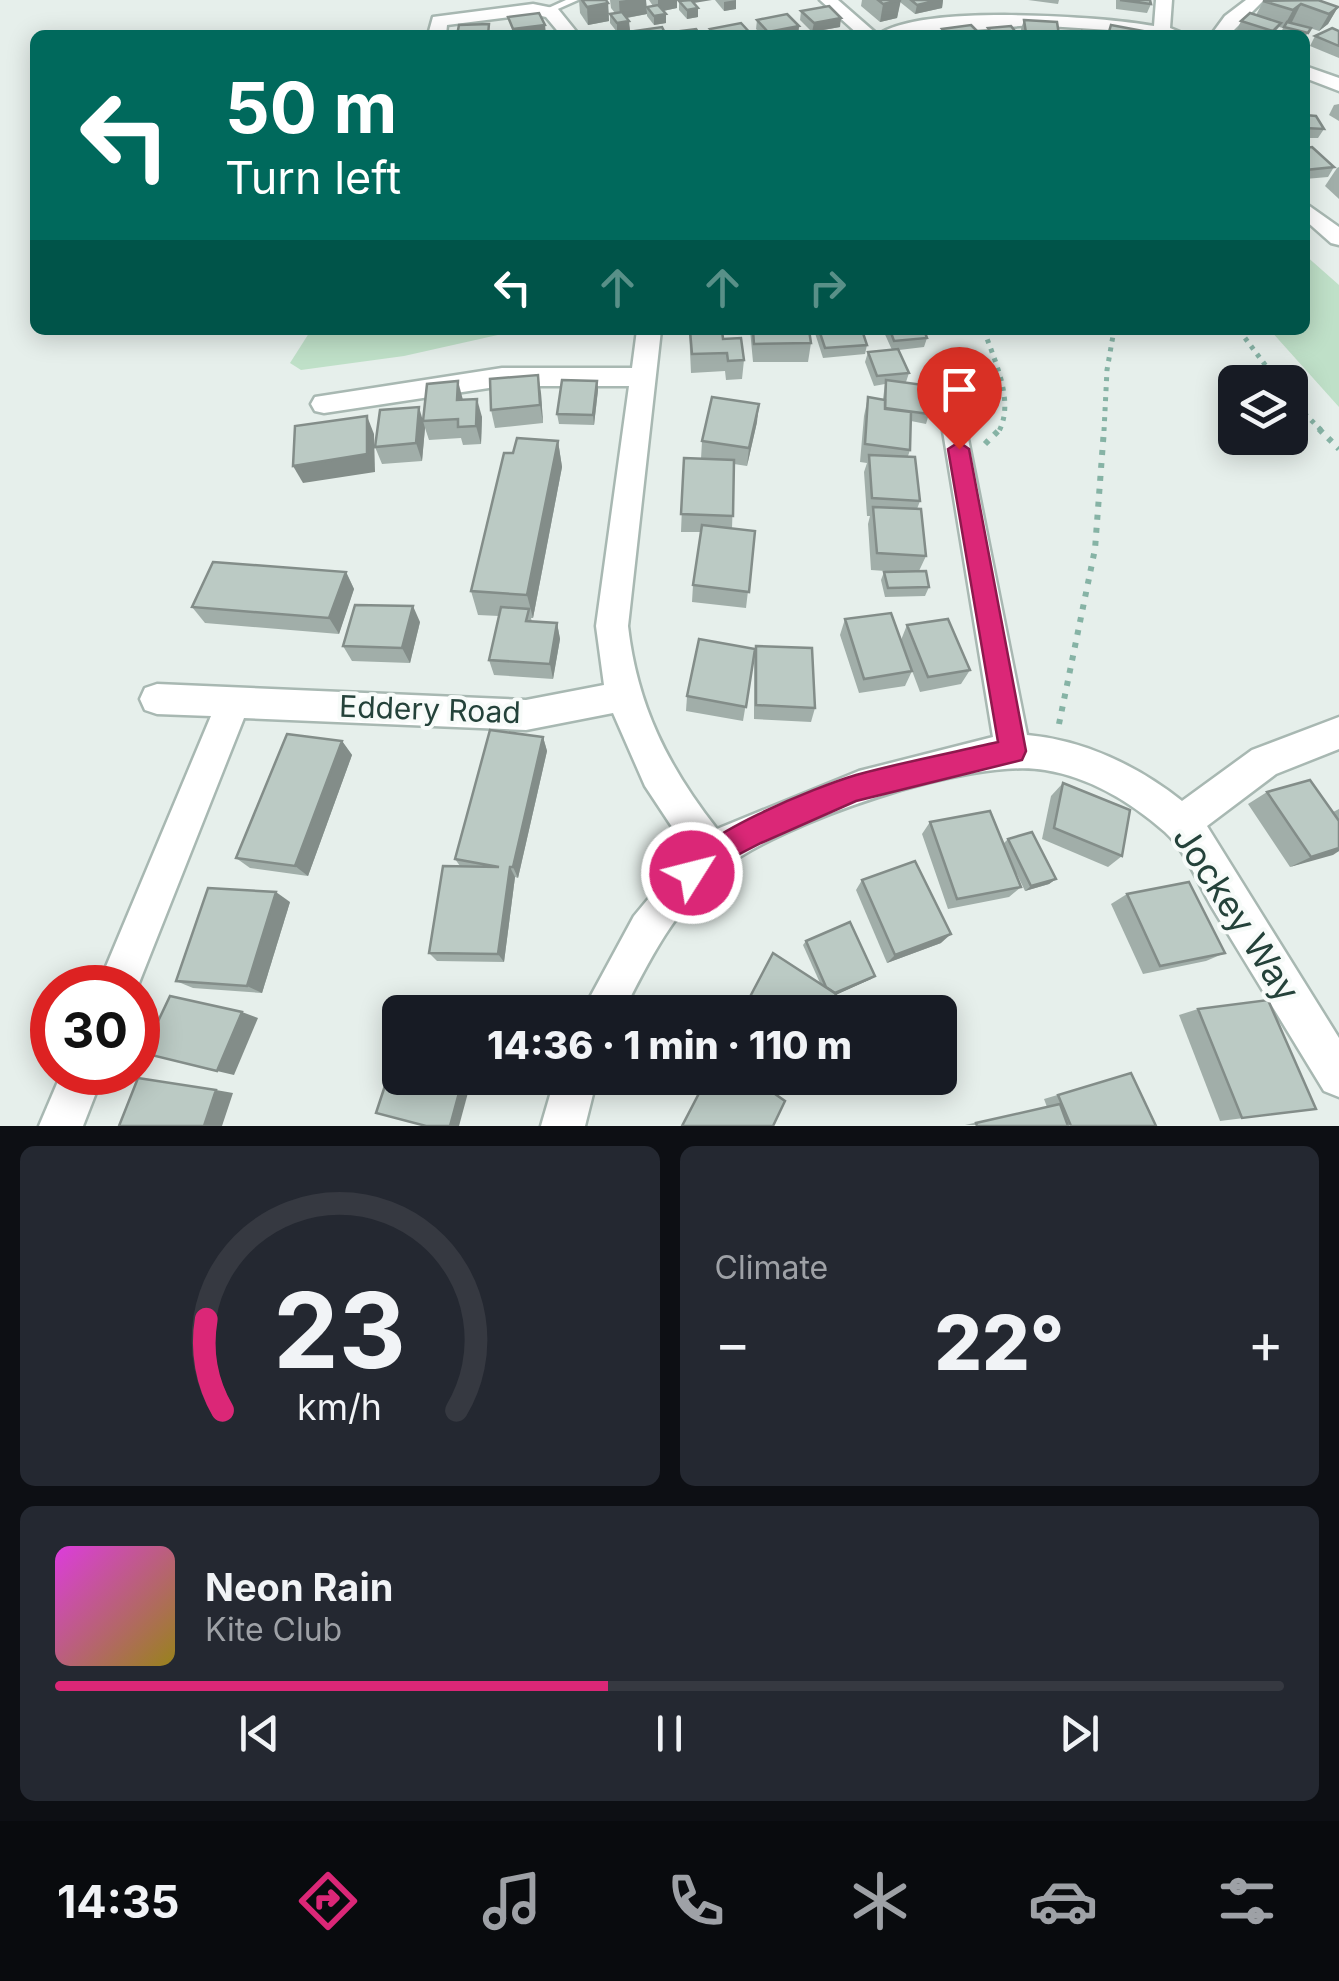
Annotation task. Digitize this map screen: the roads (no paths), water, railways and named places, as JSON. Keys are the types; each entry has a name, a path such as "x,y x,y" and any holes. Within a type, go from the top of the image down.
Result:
{"street":[{"path":"828,0 863,30"},
{"path":"1164,0 1166,30"},
{"path":"1223,30 1256,0"},
{"path":"439,21 548,10 566,30"},
{"path":"914,30 1022,18 1130,30"},
{"path":"1310,73 1339,85"},
{"path":"1310,213 1339,238"},
{"path":"649,335 612,626 614,662 642,750 658,780 712,854"},
{"path":"324,404 502,377 644,377"},
{"path":"957,440 1013,751"},
{"name":"Eddery Road","path":"157,699 526,714 623,696"},
{"path":"127,965 234,702"},
{"path":"1182,822 1264,762 1339,733"},
{"name":"Jockey Way","path":"611,995 639,943 692,873 712,854 800,810 855,789 1013,751 1052,755 1124,782 1182,822 1339,1076"},
{"path":"61,1126 74,1095"},
{"path":"563,1126 571,1095"}],"lane":[{"path":"548,10 574,0"}]}
